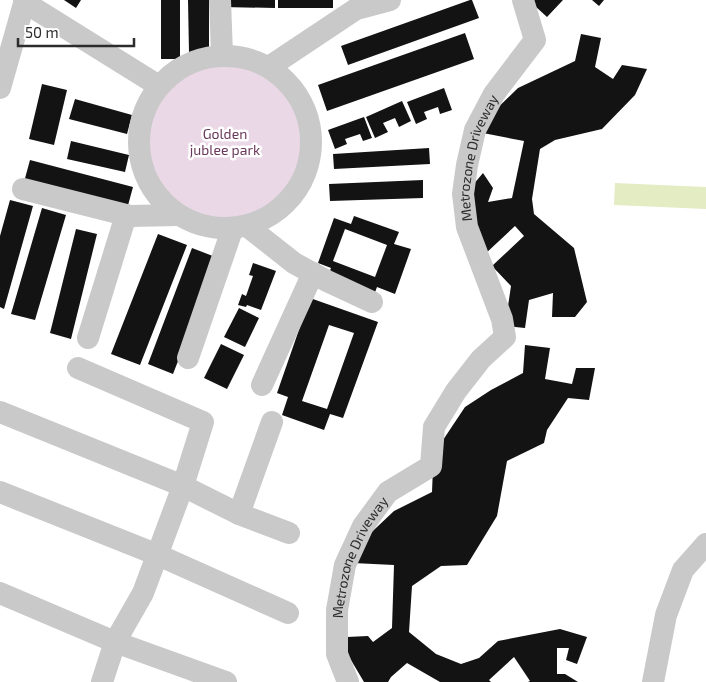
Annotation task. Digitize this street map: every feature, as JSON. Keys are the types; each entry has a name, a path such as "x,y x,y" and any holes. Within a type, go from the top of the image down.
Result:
{"street":[{"path":"220,0 222,55"},
{"path":"269,67 356,5 390,0"},
{"name":"Metrozone Driveway","path":"348,682 336,654 336,610 345,565 364,526 388,492 431,466 434,427 456,391 481,360 505,337 502,319 467,227 462,194 466,165 475,130 494,94 535,40 523,0"},
{"path":"0,88 6,41 25,1 159,86"},
{"path":"222,55 257,61 269,67 291,85 308,113 313,137 309,168 294,196 265,220 239,228 208,227 178,215 165,204 148,182 140,161 140,125 151,97 159,86 174,72 206,57 222,55"},
{"path":"23,189 126,215 178,215"},
{"path":"88,338 126,215"},
{"path":"239,228 294,263 372,302"},
{"path":"188,358 239,228"},
{"path":"262,385 313,273"},
{"path":"78,368 203,422 183,486 144,593 115,642 102,682"},
{"path":"0,412 183,486 239,514 289,533"},
{"path":"239,514 272,422"},
{"path":"0,492 158,555 288,613"},
{"path":"652,682 666,616 683,570 706,544"},
{"path":"0,593 115,642 226,682"}],"green space":[{"name":"Golden jublee park","path":"217,63 233,63 248,66 262,72 280,86 294,104 300,118 303,141 300,164 294,178 280,196 262,210 248,216 233,219 217,219 202,216 188,210 170,196 160,184 150,164 147,149 147,133 150,118 156,104 170,86 182,76 202,66"}],"shaded area":[{"path":"615,183 706,187 706,209 614,205"}],"building":[{"path":"64,0 81,0 76,8"},
{"path":"161,0 180,0 180,59 161,59"},
{"path":"188,0 209,0 209,53 189,53"},
{"path":"223,0 275,0 275,8 223,7"},
{"path":"278,0 333,0 333,8 278,8"},
{"path":"472,0 479,18 348,65 341,46"},
{"path":"533,0 563,0 547,17 535,6"},
{"path":"592,0 604,0 599,6"},
{"path":"465,33 474,59 327,111 318,85"},
{"path":"581,34 601,38 595,67 613,79 622,65 647,69 635,95 602,129 555,140 540,149 532,199 534,214 574,248 587,302 575,317 552,317 553,293 529,300 525,328 505,326 511,286 492,266 524,236 515,226 484,255 467,192 483,173 493,188 488,202 512,198 524,141 483,133 485,120 518,88 575,61"},
{"path":"42,84 67,90 54,145 29,139"},
{"path":"444,88 452,110 440,114 438,107 424,112 427,119 416,124 407,102"},
{"path":"75,99 132,115 127,134 69,119"},
{"path":"402,101 411,121 399,127 395,118 383,123 388,132 375,138 366,117"},
{"path":"364,117 372,138 363,141 360,134 345,139 347,144 335,149 328,130"},
{"path":"71,141 129,155 125,172 67,159"},
{"path":"429,148 430,164 334,169 333,154"},
{"path":"30,160 133,187 127,209 24,182"},
{"path":"423,180 423,198 330,201 329,184"},
{"path":"10,200 33,206 4,309 0,307 0,236"},
{"path":"42,208 66,215 35,320 11,314"},
{"path":"354,216 399,232 394,244 411,249 395,294 377,287 374,295 327,278 331,268 318,263 334,218 351,224","holes":["345,229 387,245 375,277 333,261"]},
{"path":"76,229 97,234 71,339 50,333"},
{"path":"158,234 187,245 140,365 111,354"},
{"path":"192,248 218,258 173,374 148,364"},
{"path":"253,263 276,271 261,310 247,305 246,307 238,305 242,294 246,296 253,276 249,275"},
{"path":"310,298 378,322 343,418 330,414 324,430 282,415 288,397 277,393","holes":["329,325 354,333 327,409 302,401"]},
{"path":"239,308 259,318 245,347 224,337"},
{"path":"221,344 244,355 227,389 204,378"},
{"path":"525,345 550,348 545,379 572,384 576,368 595,368 589,400 568,398 547,430 544,443 507,461 497,516 467,565 441,566 412,586 409,632 436,654 461,664 479,658 498,641 560,629 587,637 577,664 566,660 569,648 557,648 557,674 565,674 578,682 528,682 530,681 514,657 489,680 491,682 440,682 407,663 388,682 364,682 345,650 347,637 368,636 373,642 392,628 394,565 353,563 359,544 394,511 432,492 433,467 443,440 465,407 491,390 523,373"}]}
